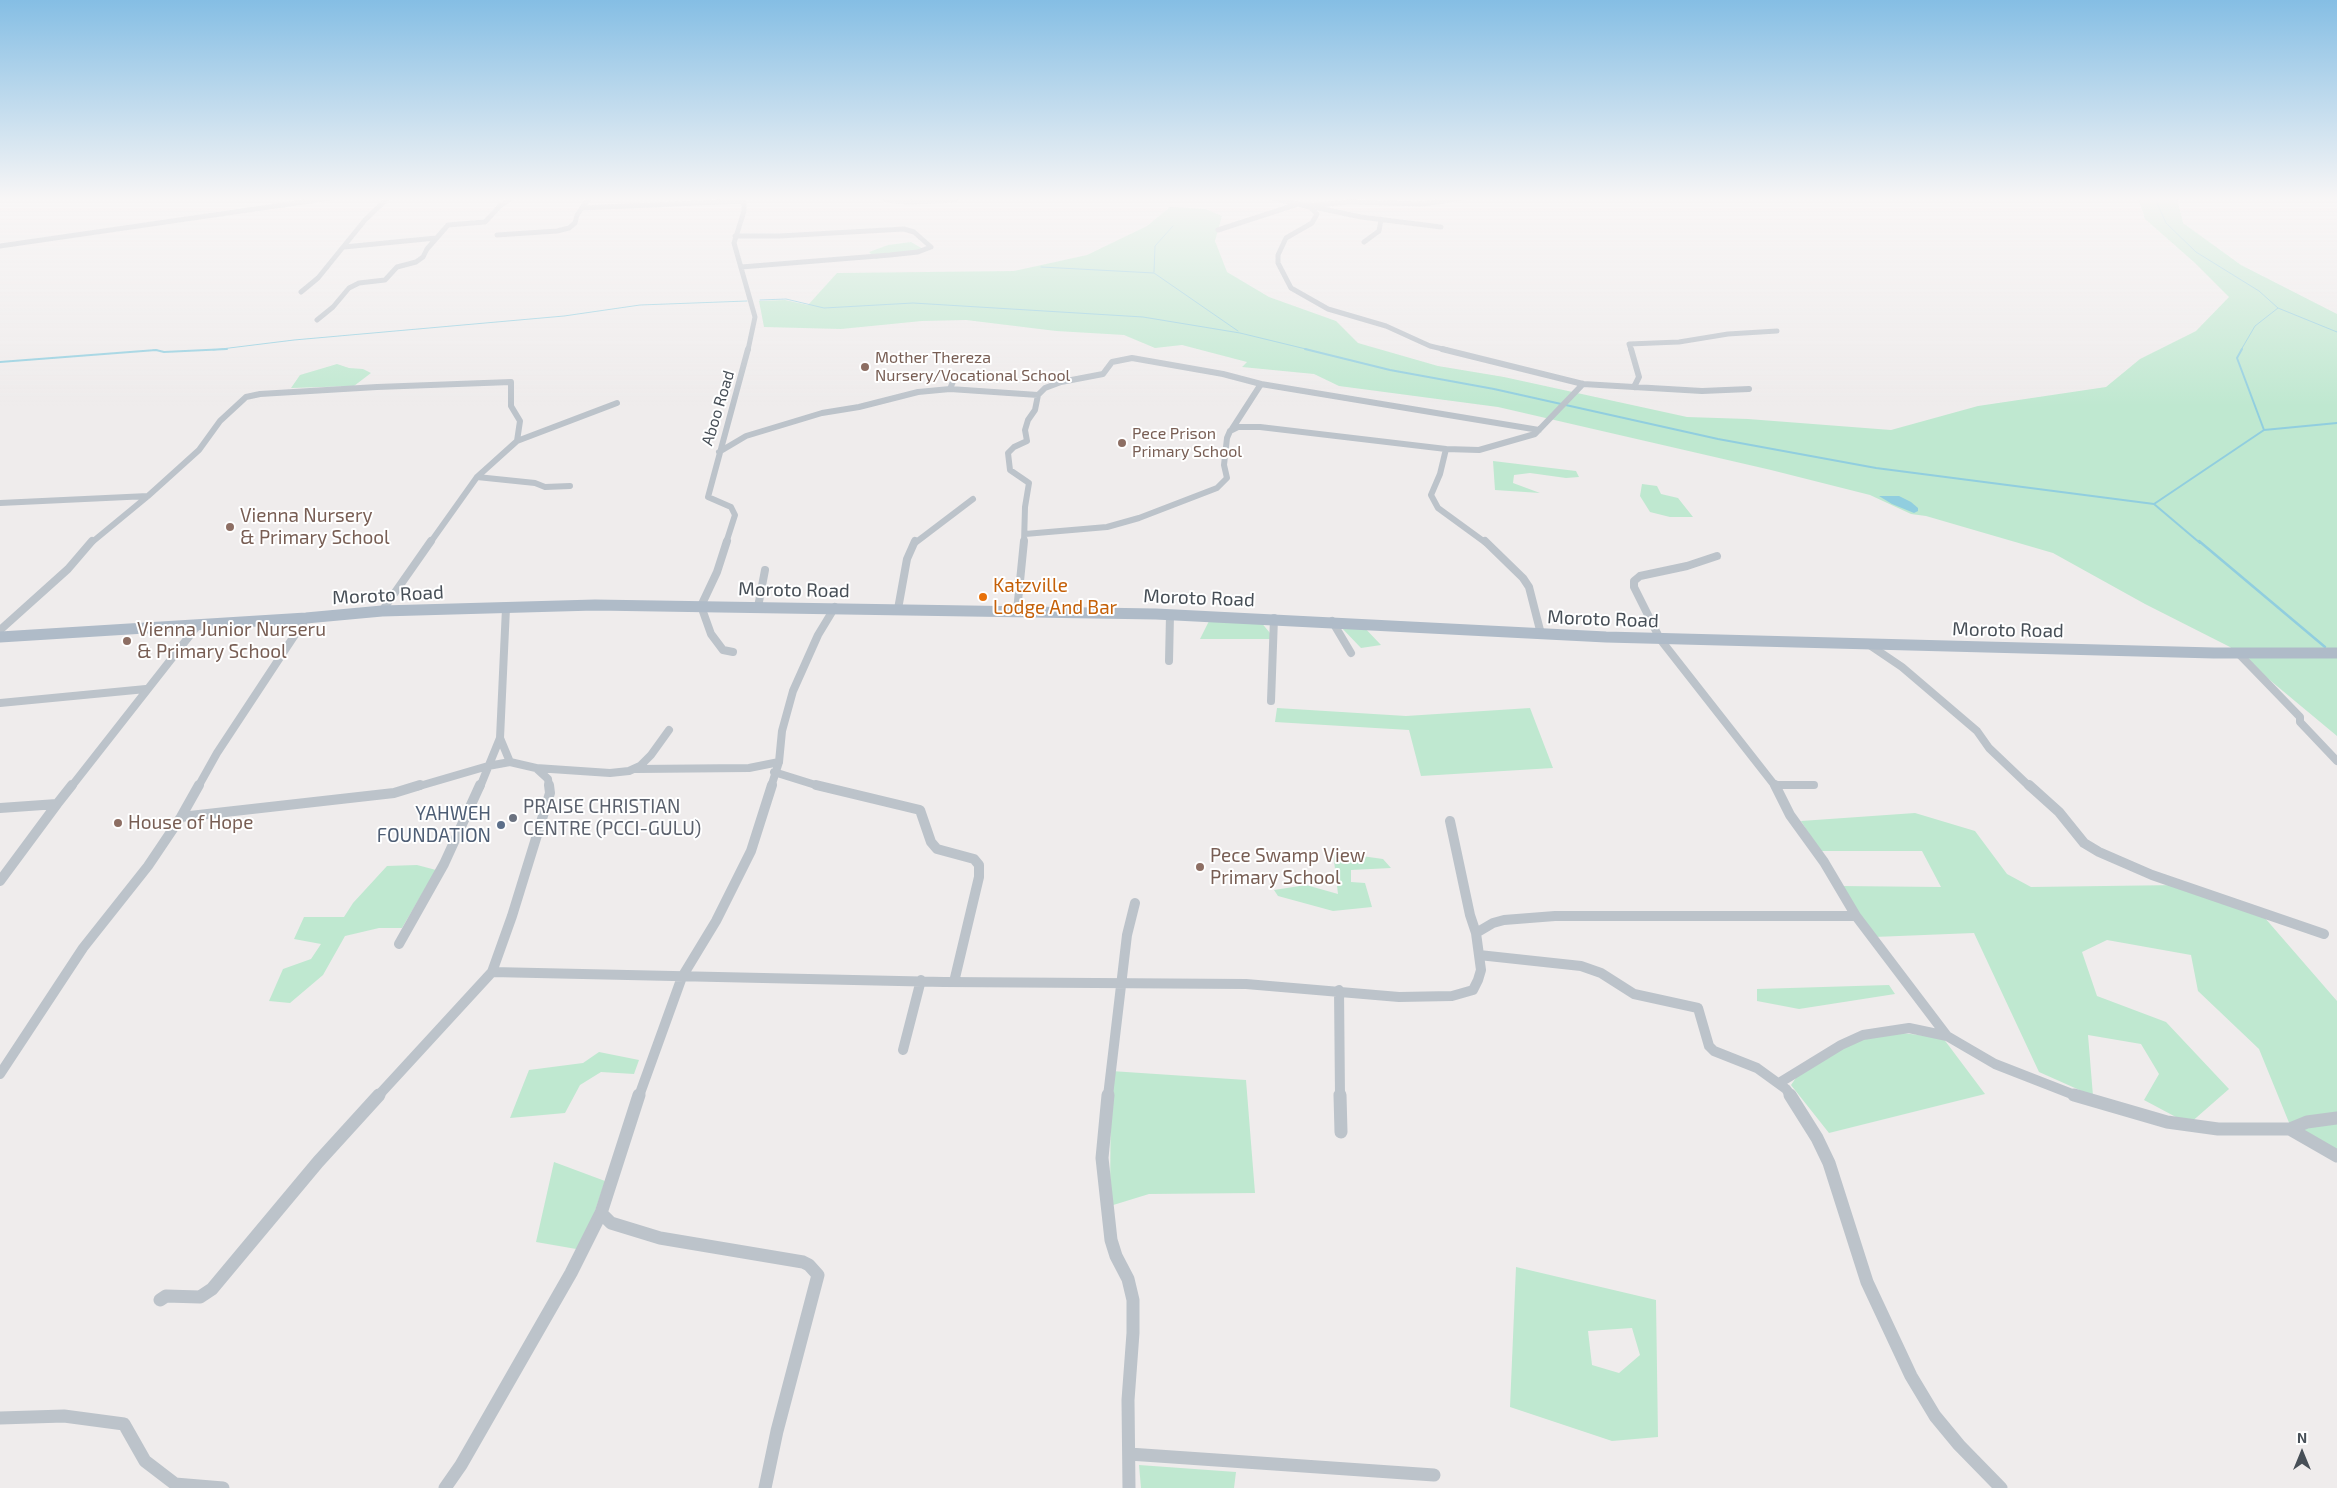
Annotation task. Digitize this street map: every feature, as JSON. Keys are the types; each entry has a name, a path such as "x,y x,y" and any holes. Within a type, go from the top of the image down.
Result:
{"main road":[{"name":"Moroto Road","path":"0,637 306,618 382,611 595,605 835,607 1170,615 1274,618 1660,639 2239,654 2337,653"}],"street":[{"path":"301,292 318,278 327,267"},
{"path":"317,320 334,306 349,288 359,283 382,280 396,267"},
{"name":"Aboo Road","path":"701,606 718,572 735,515 731,507 708,497 719,452 745,365 754,324 755,317 741,267"},
{"path":"1282,267 1287,282 1297,292 1328,309 1386,326 1430,346 1583,384 1702,391 1749,389"},
{"path":"1634,388 1639,377 1629,344 1679,342 1728,334 1777,331"},
{"path":"719,452 746,436 822,413 859,407 918,392 950,389 1038,395 1051,385 1103,374 1112,362 1132,358 1223,374 1261,384 1540,430"},
{"path":"950,389 956,374"},
{"path":"0,630 68,569 93,540 148,496 199,450 220,421 240,401 260,394 509,382 512,384 511,406 520,421 517,441"},
{"path":"1024,534 1107,527 1139,518 1217,488 1227,478 1224,465 1225,446 1232,429 1261,384"},
{"path":"1232,429 1244,426 1260,427 1446,449 1479,450 1528,437 1540,430 1583,384"},
{"path":"1017,611 1025,507 1030,483 1010,470 1008,453 1014,447 1027,441 1025,430 1037,406 1038,395"},
{"path":"382,611 477,477 517,441 617,403"},
{"path":"1446,449 1440,474 1431,495 1433,502 1438,508 1487,543 1524,578 1529,587 1541,634"},
{"path":"477,477 535,483 545,487 570,486"},
{"path":"0,504 80,498 148,496"},
{"path":"898,609 907,559 916,540 973,499"},
{"path":"1716,556 1692,565 1635,578 1634,587 1660,639 1775,786 1790,815 1824,862 1856,916 1947,1036"},
{"path":"758,607 765,570"},
{"path":"701,606 711,634 723,650 733,652"},
{"path":"445,1488 461,1465 571,1274 601,1213 634,1109 682,977 720,912 751,851 776,767 782,731 793,691 818,635 835,607"},
{"path":"399,944 444,864 500,738 506,608"},
{"path":"1170,615 1170,661"},
{"path":"0,1074 83,948 136,883 181,816 217,753 306,618"},
{"path":"1271,701 1274,618"},
{"path":"1332,621 1351,653"},
{"path":"0,881 57,804 198,625"},
{"path":"1868,644 1902,667 1977,731 1989,748 2005,764 2059,812 2084,843 2152,875 2324,934"},
{"path":"2239,654 2300,717 2300,722 2337,761"},
{"path":"0,703 146,689"},
{"path":"636,769 651,756 669,730"},
{"path":"500,738 510,762"},
{"path":"181,816 275,808 394,793 488,766 510,762 536,768 610,773 636,769 776,767 798,781 920,810 931,842 937,849 974,859 979,865 979,877 954,982"},
{"path":"160,1300 166,1296 200,1297 212,1289 318,1162 492,972 512,916 550,793 548,780 536,768"},
{"path":"1775,786 1814,785"},
{"path":"0,808 57,804"},
{"path":"492,972 954,982 1246,984 1339,990 1400,997 1462,994 1473,990 1481,970 1476,933 1470,916 1450,821"},
{"path":"1129,1488 1128,1400 1133,1300 1128,1279 1116,1256 1111,1240 1102,1158 1127,935 1135,903"},
{"path":"1476,933 1493,923 1504,920 1556,916 1856,916"},
{"path":"1479,955 1581,966 1601,973 1634,994 1698,1008 1708,1046 1714,1051 1757,1068 1786,1089 1817,1138 1829,1162 1867,1282 1911,1376 1935,1416 1954,1439 2001,1488"},
{"path":"903,1050 922,980"},
{"path":"1339,990 1341,1132"},
{"path":"1779,1083 1842,1045 1863,1035 1909,1028 1947,1036 1995,1064 2090,1101 2194,1127 2290,1129 2307,1122 2337,1118"},
{"path":"2290,1129 2337,1156"},
{"path":"601,1213 611,1223 660,1238 803,1262 809,1265 818,1275 777,1431 765,1488"},
{"path":"0,1418 64,1416 124,1424 145,1462 175,1484 223,1488"},
{"path":"1128,1454 1434,1475"}],"green space":[{"path":"1030,267 1225,267 1227,272 1269,297 1336,321 1358,343 1438,366 1504,377 1687,417 1748,419 1891,430 1978,406 2106,387 2140,359 2196,331 2229,297 2199,267 2246,267 2337,314 2337,736 2230,647 2145,604 2053,553 1926,516 1911,514 1870,495 1771,470 1498,407 1339,386 1314,374 1242,367 1247,362 1182,345 1155,348 1124,335 1056,331 966,320 922,321 841,329 764,327 759,301 785,300 808,305 837,273 1014,271"},
{"path":"337,364 349,368 363,369 371,373 354,386 291,388 300,375"},
{"path":"1493,461 1576,471 1579,477 1566,478 1530,473 1514,475 1513,483 1540,493 1495,490"},
{"path":"1642,484 1657,486 1661,494 1678,498 1693,517 1670,517 1650,512 1640,496"},
{"path":"1209,621 1260,621 1275,639 1200,639"},
{"path":"1338,624 1361,624 1381,645 1361,648"},
{"path":"1277,708 1406,716 1530,708 1553,768 1421,776 1409,730 1275,722"},
{"path":"1915,813 1975,831 2007,874 2031,887 2179,885 2258,910 2337,1001 2337,1155 2290,1125 2259,1049 2198,991 2191,955 2107,940 2082,952 2097,996 2166,1022 2229,1089 2189,1124 2144,1100 2159,1074 2141,1044 2088,1035 2093,1096 2039,1072 1974,933 1874,937 1840,886 1941,887 1922,851 1820,851 1801,821"},
{"path":"1333,852 1383,859 1391,868 1351,870 1351,882 1365,883 1372,907 1333,911 1278,896 1274,890 1306,885 1338,894"},
{"path":"417,865 436,870 402,928 379,928 345,936 323,975 290,1003 269,1001 283,969 311,959 321,944 294,939 304,917 344,917 353,903 387,866"},
{"path":"1889,985 1895,994 1799,1009 1757,1001 1757,989"},
{"path":"1878,1030 1943,1038 1985,1094 1829,1133 1791,1085 1809,1059"},
{"path":"599,1052 639,1060 634,1074 601,1072 580,1085 565,1113 510,1118 529,1070 583,1063"},
{"path":"1111,1071 1246,1080 1255,1193 1149,1194 1110,1206"},
{"path":"554,1162 605,1181 582,1250 536,1242"},
{"path":"1516,1267 1656,1300 1658,1437 1612,1441 1510,1407","holes":["1632,1328 1640,1355 1619,1373 1592,1365 1588,1331"]},
{"path":"1139,1465 1236,1472 1234,1488 1141,1488"}],"water":[{"path":"1879,496 1899,496 1911,502 1918,508 1918,511 1914,513 1892,504"}],"waterway":[{"path":"1049,267 1154,273 1238,331"},
{"path":"1154,267 1154,272"},
{"path":"2221,267 2259,291 2278,308"},
{"path":"760,300 786,299 824,308 913,303 1143,317 1240,333 1310,350"},
{"path":"217,349 294,340 564,316 640,305 747,301"},
{"path":"2241,350 2255,326 2278,308"},
{"path":"2278,308 2337,332"},
{"path":"156,350 164,352 217,349"},
{"path":"213,350 217,349"},
{"path":"217,349 227,349"},
{"path":"1305,349 1390,370 1494,389 1718,439 1876,468 2154,504"},
{"path":"2242,349 2237,358 2264,430"},
{"path":"0,362 156,350"},
{"path":"2264,430 2337,423"},
{"path":"2154,504 2264,430"},
{"path":"2154,504 2200,543"},
{"path":"2199,541 2325,647"}],"place":[{"name":"Mother Thereza Nursery/Vocational School","path":"865,367"},
{"name":"Pece Prison Primary School","path":"1122,443"},
{"name":"Vienna Nursery & Primary School","path":"230,527"},
{"name":"Katzville Lodge And Bar","path":"983,597"},
{"name":"Vienna Junior Nurseru & Primary School","path":"127,641"},
{"name":"PRAISE CHRISTIAN CENTRE (PCCI-GULU)","path":"513,818"},
{"name":"House of Hope","path":"118,823"},
{"name":"YAHWEH FOUNDATION","path":"501,825"},
{"name":"Pece Swamp View Primary School","path":"1200,867"}]}
